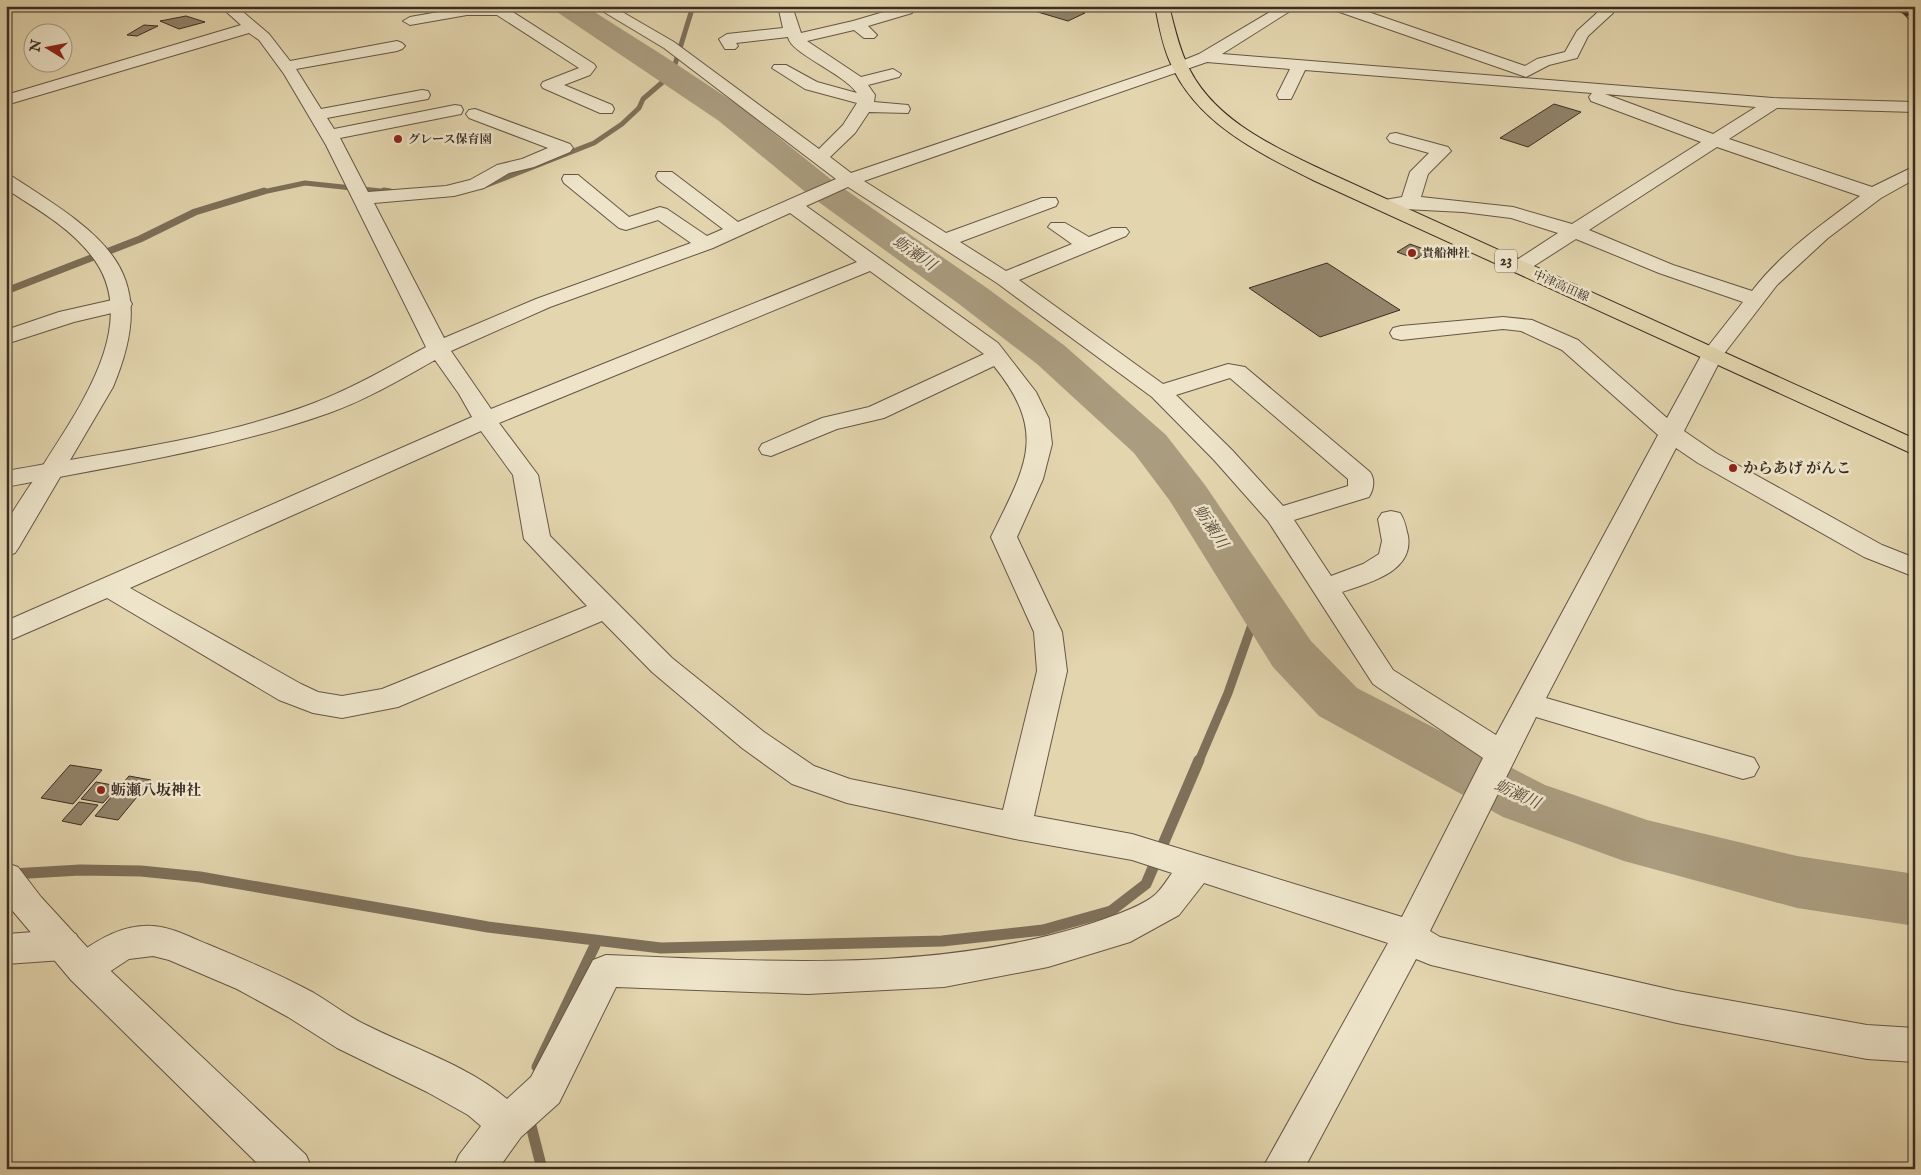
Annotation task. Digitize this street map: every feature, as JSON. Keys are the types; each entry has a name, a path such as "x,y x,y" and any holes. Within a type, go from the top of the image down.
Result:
{"main road":[{"name":"中津高田線","path":"1162,6 1180,67 1199,99 1234,128 1269,150 1383,205 1713,354 1915,448"}],"street":[{"path":"601,6 669,46 820,157 847,182 1004,279 1160,392 1223,455 1278,516 1382,677 1501,754"},
{"path":"785,6 792,36 806,49 859,82 867,95 865,102 845,134 820,157"},
{"path":"6,479 54,468 118,459 192,444 322,408 375,384 438,349 543,303 706,244 847,182 1205,57 1291,6"},
{"path":"1336,6 1376,9 1376,6"},
{"path":"1336,6 1565,85 1713,140 1874,194"},
{"path":"1526,72 1543,62 1570,55 1582,34 1606,13 1606,6"},
{"path":"1895,6 1915,12"},
{"path":"231,7 264,37 286,66 317,115 438,349 470,393 485,420 525,475 537,539 662,665 753,740 803,775 847,791 1014,826 1132,847 1188,866 1386,926 1410,936 1431,950 1677,1007 1867,1042 1915,1045"},
{"path":"410,21 457,9 500,10 588,66 584,72 548,85 606,109"},
{"path":"727,38 792,36 863,30 907,10"},
{"path":"6,100 252,27"},
{"path":"286,66 397,46"},
{"path":"1205,57 1773,103 1915,107"},
{"path":"1284,95 1300,64"},
{"path":"765,78 784,70 809,86 865,102 902,109"},
{"path":"859,82 893,74"},
{"path":"317,115 422,95"},
{"path":"1519,267 1773,103"},
{"path":"329,135 455,110"},
{"path":"360,198 447,192 477,184 503,169 528,163 564,148 475,114"},
{"path":"1396,138 1442,151 1421,168 1416,176 1411,202"},
{"path":"1282,1169 1410,936 1501,754 1713,354 1770,281 1821,234 1874,194 1915,171"},
{"path":"665,176 738,231"},
{"path":"571,179 626,224 660,213 706,244"},
{"path":"6,181 67,222 95,248 111,270 121,304 120,326 106,377 6,547"},
{"path":"944,241 1049,202"},
{"path":"1383,205 1411,202 1463,206 1513,213 1573,231 1666,269 1756,299"},
{"path":"797,205 871,263 990,348 998,356 1036,412 1040,443 1023,495 1004,537 1048,632 1052,671 1014,826"},
{"path":"1058,227 1087,246"},
{"path":"1004,279 1119,232"},
{"path":"6,632 485,420 871,263"},
{"path":"6,337 67,317 121,304"},
{"path":"1401,333 1503,323 1524,325 1542,332 1570,345 1611,383 1672,434 1707,458 1873,551 1915,568"},
{"path":"771,449 830,423 876,413 998,356"},
{"path":"1160,392 1228,371 1237,372 1361,477 1360,491 1278,516"},
{"path":"1325,588 1383,566 1393,554 1395,539 1391,519"},
{"path":"108,587 290,692 313,702 342,707 387,699 605,609"},
{"path":"1528,704 1743,767"},
{"path":"473,1169 508,1123 545,1090 606,970 808,978 954,969 1048,952 1118,931 1167,905 1188,866"},
{"path":"6,877 29,908 74,957 292,1169"},
{"path":"6,950 74,957 114,949 125,944 153,941 174,946 250,978 301,1005 350,1036 441,1079 482,1102 508,1123"}],"building":[{"path":"1039,6 1061,6 1085,13 1068,21 1031,10"},
{"path":"186,16 205,22 179,29 160,21"},
{"path":"144,25 158,26 137,36 127,35"},
{"path":"1554,104 1581,112 1528,147 1500,138"},
{"path":"1410,244 1429,251 1416,259 1397,252"},
{"path":"1327,263 1400,310 1320,337 1249,288"},
{"path":"70,765 102,770 73,804 41,798"},
{"path":"129,776 151,780 118,820 95,816"},
{"path":"96,782 118,786 103,803 81,799"},
{"path":"79,802 98,805 81,825 62,821"}],"waterway":[{"name":"蛎瀬川","path":"566,6 654,62 730,114 821,188 973,296 1051,355 1150,444 1189,495 1292,654 1338,702 1524,801 1645,844 1797,882 1915,900"},
{"path":"482,187 594,143 622,124 639,108 643,99 672,74 693,6"},
{"path":"258,193 305,183 390,192 384,191"},
{"path":"6,291 140,239 195,212 264,191"},
{"path":"1199,761 1228,693 1260,602"},
{"path":"12,874 80,870 141,871 200,877 488,927 661,948 942,941 1043,930 1111,911 1146,884 1199,760"},
{"path":"537,1067 597,941"},
{"path":"529,1118 542,1169"}],"railway":[{"path":"1898,6 1915,23"}],"place":[{"name":"グレース保育園","path":"398,139"},
{"name":"貴船神社","path":"1412,253"},
{"name":"からあげ がんこ","path":"1733,468"},
{"name":"蛎瀬八坂神社","path":"101,790"}]}
